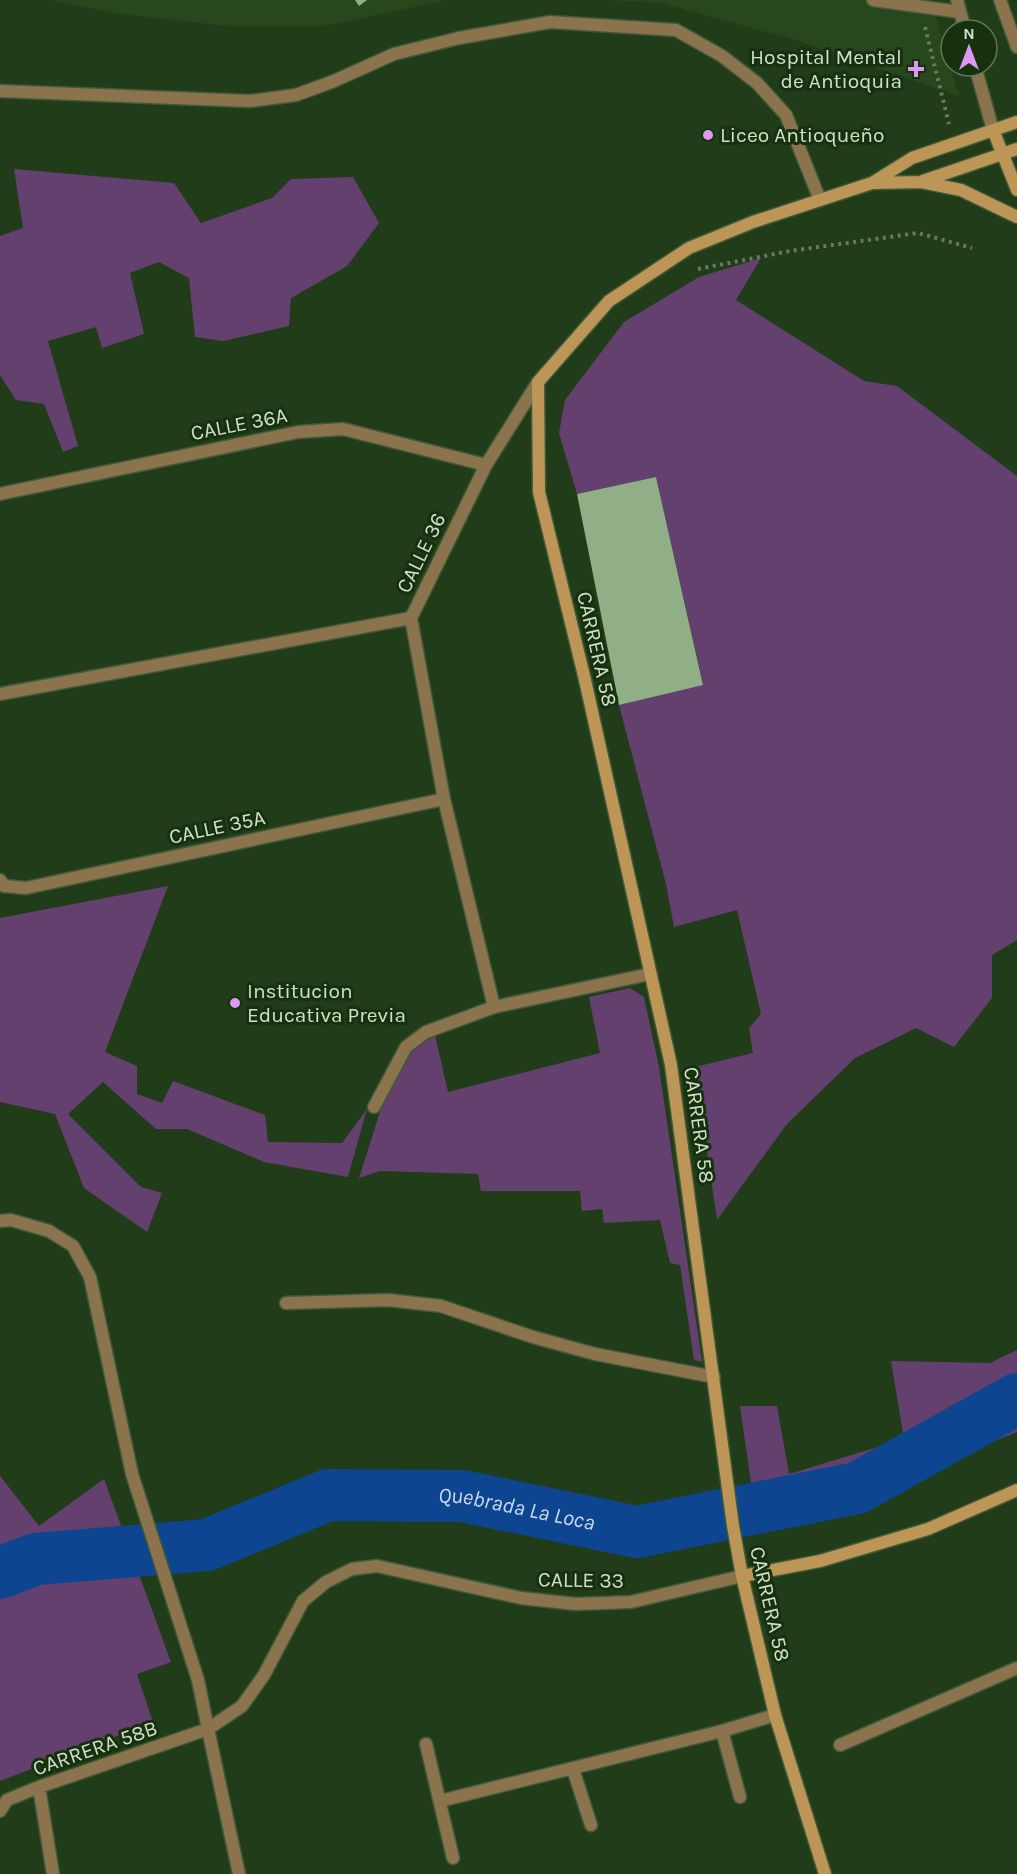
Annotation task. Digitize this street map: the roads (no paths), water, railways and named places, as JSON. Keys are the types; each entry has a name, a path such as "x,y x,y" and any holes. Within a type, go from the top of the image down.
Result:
{"main road":[{"path":"872,183 912,158 1017,122"},
{"path":"993,130 1017,190"},
{"path":"920,182 1017,149"},
{"path":"872,183 920,182 962,190 1017,217"},
{"name":"CALLE 36","path":"538,382 609,301 689,248 753,222 872,183"},
{"name":"CARRERA 58","path":"538,382 538,492 585,680 671,1065 733,1526 742,1576 775,1715 825,1874"},
{"name":"CALLE 33","path":"742,1576 820,1561 928,1529 1017,1490"}],"street":[{"path":"873,0 920,7 959,6"},
{"path":"1000,0 1017,47"},
{"path":"0,91 266,100 296,95 394,54 459,38 550,22 676,30 723,56 757,83 786,115 820,200"},
{"path":"978,78 993,130"},
{"name":"CALLE 36","path":"0,694 411,618 486,465 538,382"},
{"name":"CALLE 36A","path":"0,494 298,432 343,429 486,465"},
{"path":"411,618 444,799 494,1007"},
{"name":"CALLE 35A","path":"0,880 4,886 26,888 444,799"},
{"path":"374,1107 406,1047 426,1032 494,1007 650,974"},
{"path":"0,1221 11,1220 49,1231 73,1245 90,1277 132,1474 198,1680 239,1874"},
{"path":"286,1303 388,1300 441,1306 533,1337 595,1354 714,1377"},
{"name":"CALLE 33","path":"208,1729 242,1706 264,1675 303,1601 326,1582 352,1569 377,1566 521,1598 576,1604 631,1602 742,1576"},
{"path":"840,1745 1017,1668"},
{"path":"440,1801 722,1731 775,1715"},
{"name":"CARRERA 58B","path":"0,1811 7,1800 39,1787 208,1729"},
{"path":"722,1731 740,1797"},
{"path":"426,1744 453,1858"},
{"path":"573,1768 591,1826"},
{"path":"39,1787 53,1874"}],"waterway":[{"name":"Quebrada La Loca","path":"0,1573 36,1559 207,1545 328,1495 462,1496 637,1532 857,1488 1017,1399"}],"place":[{"name":"Hospital Mental de Antioquia","path":"916,69"},
{"name":"Liceo Antioqueño","path":"708,135"},
{"name":"Institucion Educativa Previa","path":"235,1003"}]}
